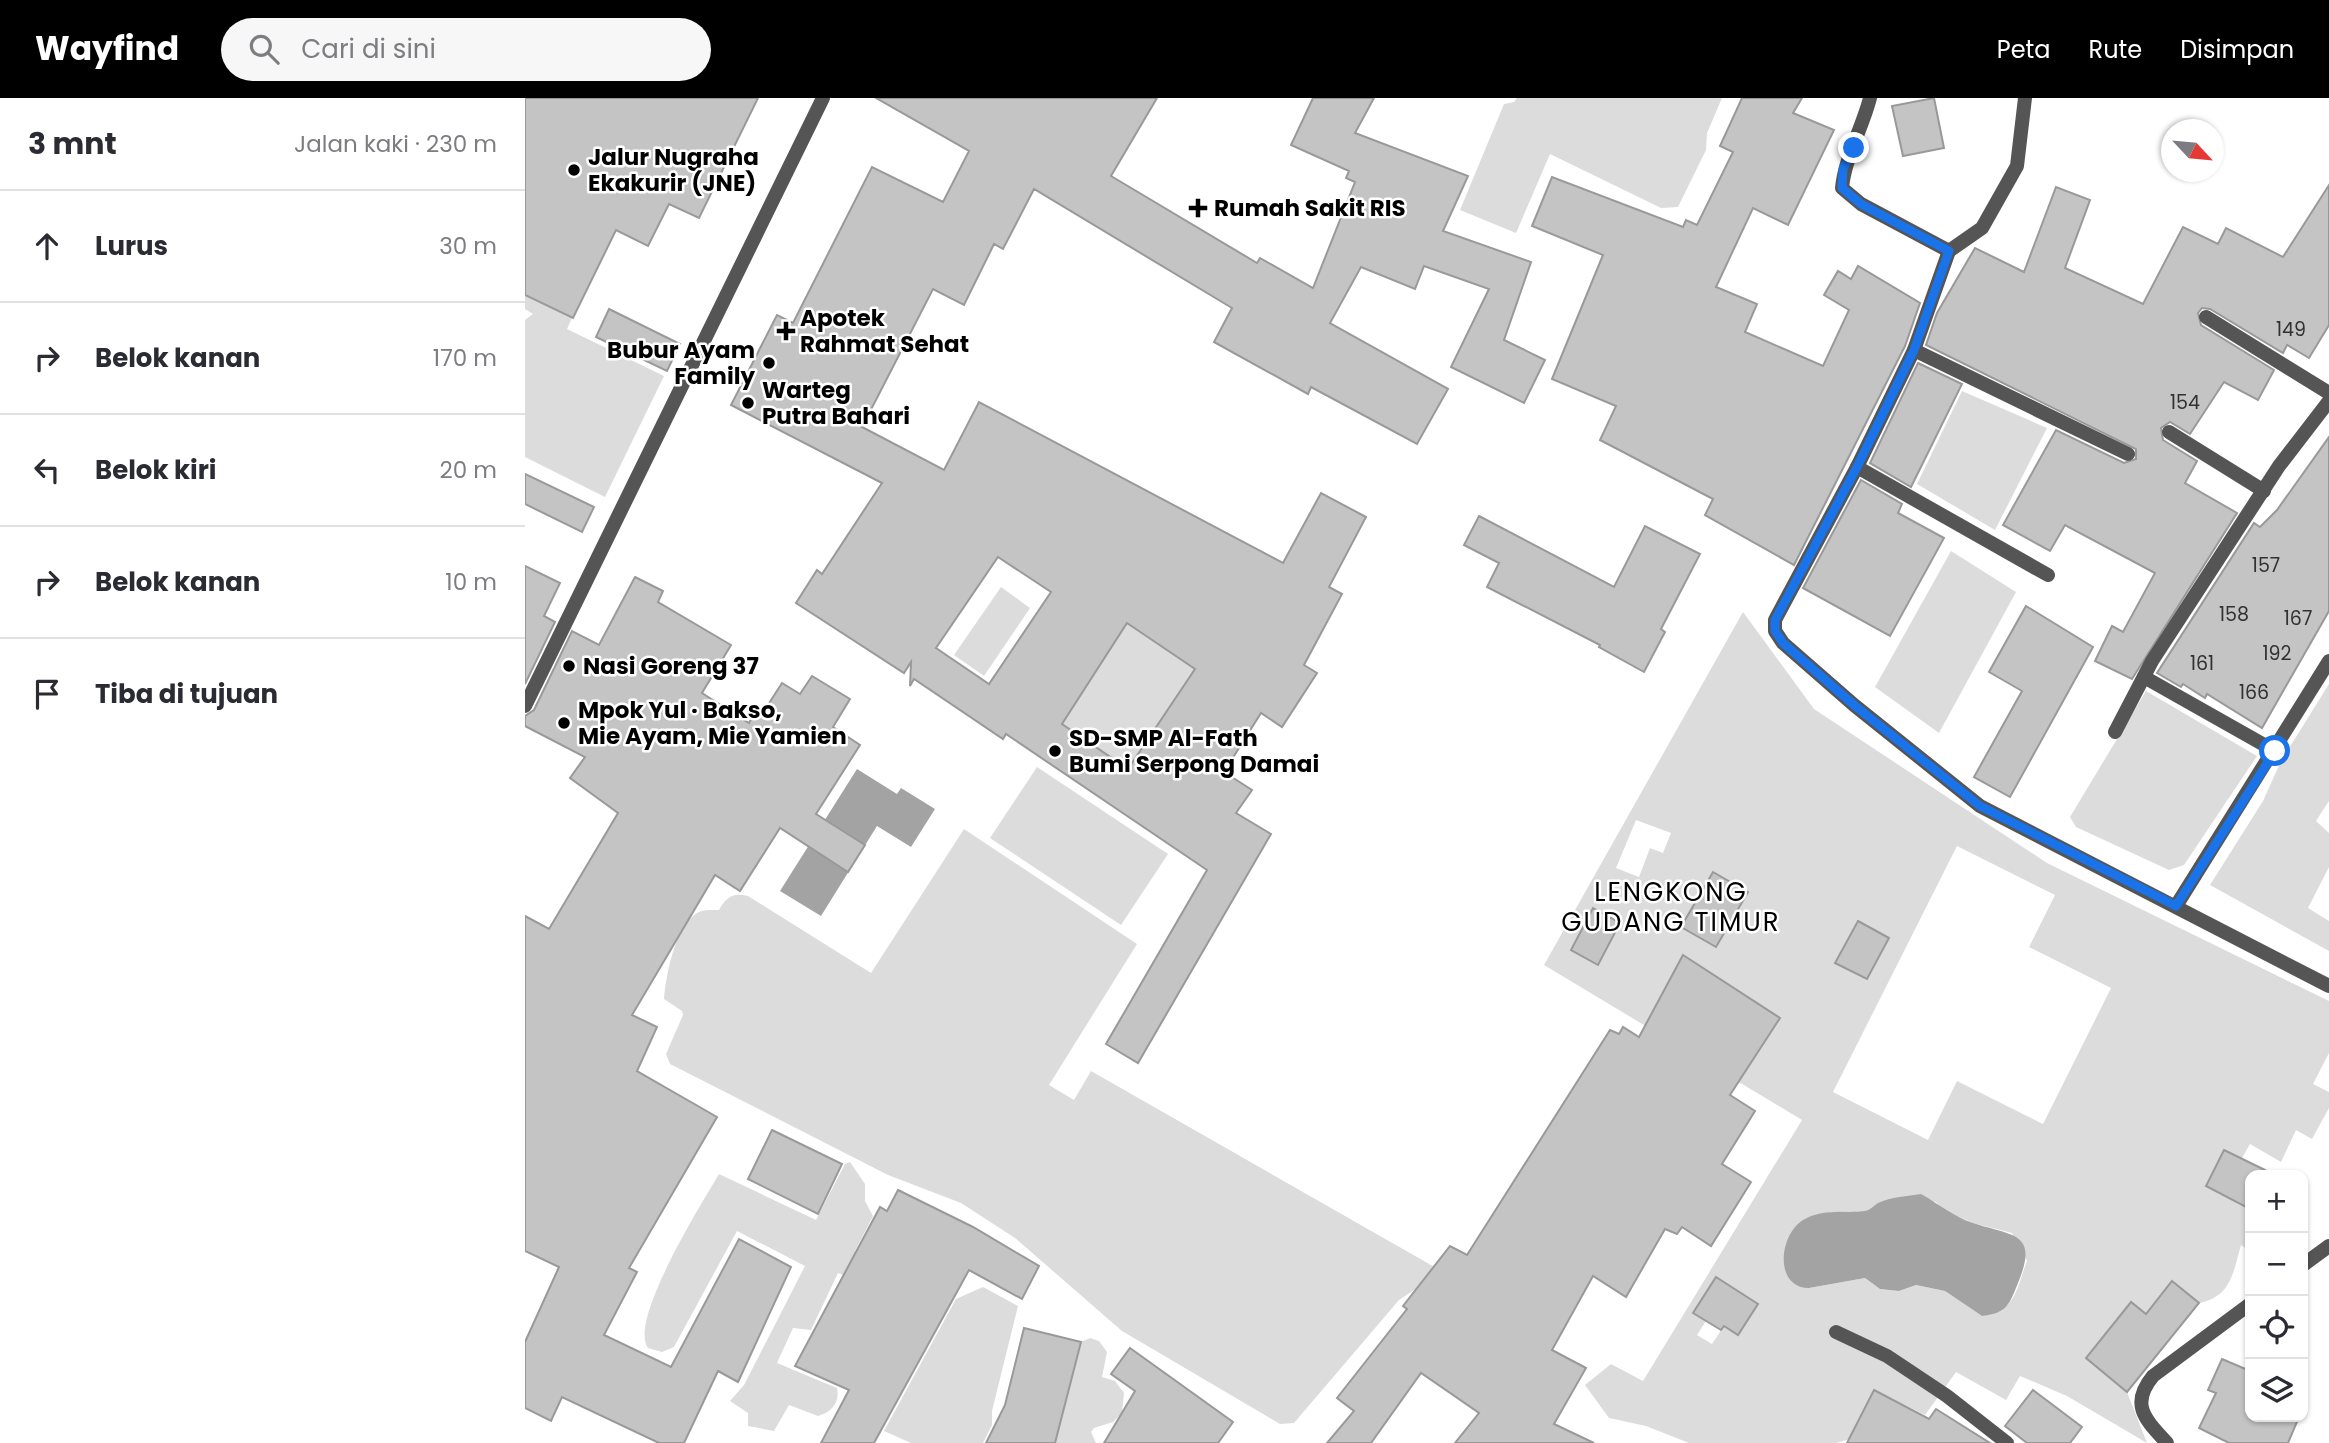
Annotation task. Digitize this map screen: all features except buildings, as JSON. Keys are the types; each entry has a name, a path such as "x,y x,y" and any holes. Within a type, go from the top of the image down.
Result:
{"street":[{"path":"525,706 823,98"},
{"path":"1870,98 1863,125 1843,169 1842,188 1861,204 1949,251"},
{"path":"2025,98 2017,166 1982,228 1949,251 1914,350 1857,467 1775,620 1775,631 1783,643 1854,705 1980,806 2329,986"},
{"path":"2206,317 2329,393"},
{"path":"1914,350 2128,454"},
{"path":"2115,732 2144,677 2264,491 2329,401"},
{"path":"2169,432 2264,491"},
{"path":"1857,467 2048,575"},
{"path":"2176,906 2329,661"},
{"path":"2144,677 2275,751"},
{"path":"2308,1261 2329,1245"},
{"path":"2167,1443 2146,1419 2140,1399 2144,1387 2153,1376 2245,1308"},
{"path":"1836,1332 1887,1356 1947,1396 2007,1443"}],"shaded area":[{"path":"1517,98 1722,98 1707,133 1706,150 1678,207 1661,208 1550,154 1516,233 1460,210 1504,104 1514,102"},
{"path":"525,295 572,318 567,329 664,376 605,497 525,457 525,320 533,314 525,309"},
{"path":"1962,391 2047,428 1995,530 1917,484"},
{"path":"1951,551 2016,592 1939,733 1875,687"},
{"path":"1001,587 1030,608 984,676 954,655"},
{"path":"1743,612 1814,709 2047,863 2329,1001 2329,1053 2313,1084 2329,1092 2329,1108 2312,1139 2296,1130 2281,1162 2250,1144 2242,1158 2224,1150 2206,1186 2245,1206 2245,1248 2241,1245 2229,1282 2218,1295 2199,1303 2172,1281 2146,1314 2130,1302 2086,1358 2127,1392 2147,1443 2067,1396 2020,1376 2006,1400 1956,1372 1925,1415 1874,1390 1850,1439 1836,1443 1689,1443 1646,1426 1609,1418 1585,1385 1611,1364 1643,1381 1802,1120 1544,965","holes":["1636,820 1671,833 1663,853 1650,848 1639,877 1616,868","1957,846 2055,895 2029,947 2111,988 2043,1124 1957,1081 1928,1140 1833,1092","1713,872 1747,892 1716,947 1681,927","1593,909 1606,929 1614,914 1622,918 1597,965 1571,950","1858,922 1889,938 1867,979 1836,963","1740,992 1780,1018 1743,1075","1901,1197 1936,1202 1945,1211 1973,1223 2012,1233 2027,1261 2013,1298 2002,1309 1982,1316 1945,1291 1916,1285 1899,1291 1880,1289 1865,1278 1809,1288 1830,1212 1869,1211 1879,1203","1716,1277 1758,1304 1738,1335 1724,1326 1712,1344 1697,1335 1706,1321 1693,1313"]},
{"path":"1127,623 1195,668 1128,769 1061,723"},
{"path":"2329,684 2329,801 2316,821 2329,833 2329,867 2308,908 2329,921 2329,951 2210,885 2263,801 2281,761"},
{"path":"2146,691 2257,756 2184,865 2169,870 2076,827 2070,817"},
{"path":"1037,767 1168,854 1121,925 990,838"},
{"path":"857,769 897,794 901,788 935,809 911,847 877,826 821,916 780,891"},
{"path":"964,829 1137,944 1049,1085 1074,1100 1091,1071 1452,1277 1414,1290 1399,1300 1294,1423 1280,1424 1122,1331 1015,1238 961,1203 888,1175 670,1064 666,1054 683,1015 682,1011 664,999 667,977 677,940 689,920 697,913 719,910 727,899 734,895 748,896 871,973"},
{"path":"850,1162 865,1184 865,1201 873,1216 855,1251 860,1254 848,1277 838,1273 811,1330 793,1328 777,1363 837,1388 836,1402 831,1409 818,1416 789,1405 774,1431 748,1426 748,1413 730,1401 744,1385 805,1266 737,1231 674,1347 662,1352 648,1348 645,1334 648,1314 657,1289 719,1174 816,1220 845,1164"},
{"path":"1921,1194 1953,1214 2020,1240 2025,1256 2023,1270 2008,1305 1995,1313 1982,1316 1945,1291 1916,1285 1899,1291 1880,1289 1865,1278 1809,1288 1797,1286 1790,1279 1785,1270 1785,1247 1796,1226 1805,1219 1827,1213 1865,1211 1888,1199"},
{"path":"983,1287 1018,1306 992,1411 992,1425 983,1443 911,1443 884,1431 956,1299"},
{"path":"1090,1338 1099,1341 1107,1352 1102,1377 1115,1381 1124,1393 1122,1413 1113,1422 1094,1428 1091,1432 1096,1443 1042,1443 1081,1342"}],"place":[{"name":"Jalur Nugraha Ekakurir (JNE)","path":"574,170"},
{"name":"Rumah Sakit RIS","path":"1198,208"},
{"name":"Apotek Rahmat Sehat","path":"786,331"},
{"name":"Bubur Ayam Family","path":"769,363"},
{"name":"Warteg Putra Bahari","path":"748,403"},
{"name":"Nasi Goreng 37","path":"569,666"},
{"name":"Mpok Yul · Bakso, Mie Ayam, Mie Yamien","path":"564,723"},
{"name":"SD-SMP Al-Fath Bumi Serpong Damai","path":"1055,751"}],"district":[{"name":"LENGKONG GUDANG TIMUR","path":"1671,907"}],"route":[{"path":"1854,148 1843,169 1842,188 1861,204 1949,251 1914,350 1857,467 1838,497 1775,620 1775,631 1783,643 1854,705 1980,806 2176,906 2275,751"}]}
